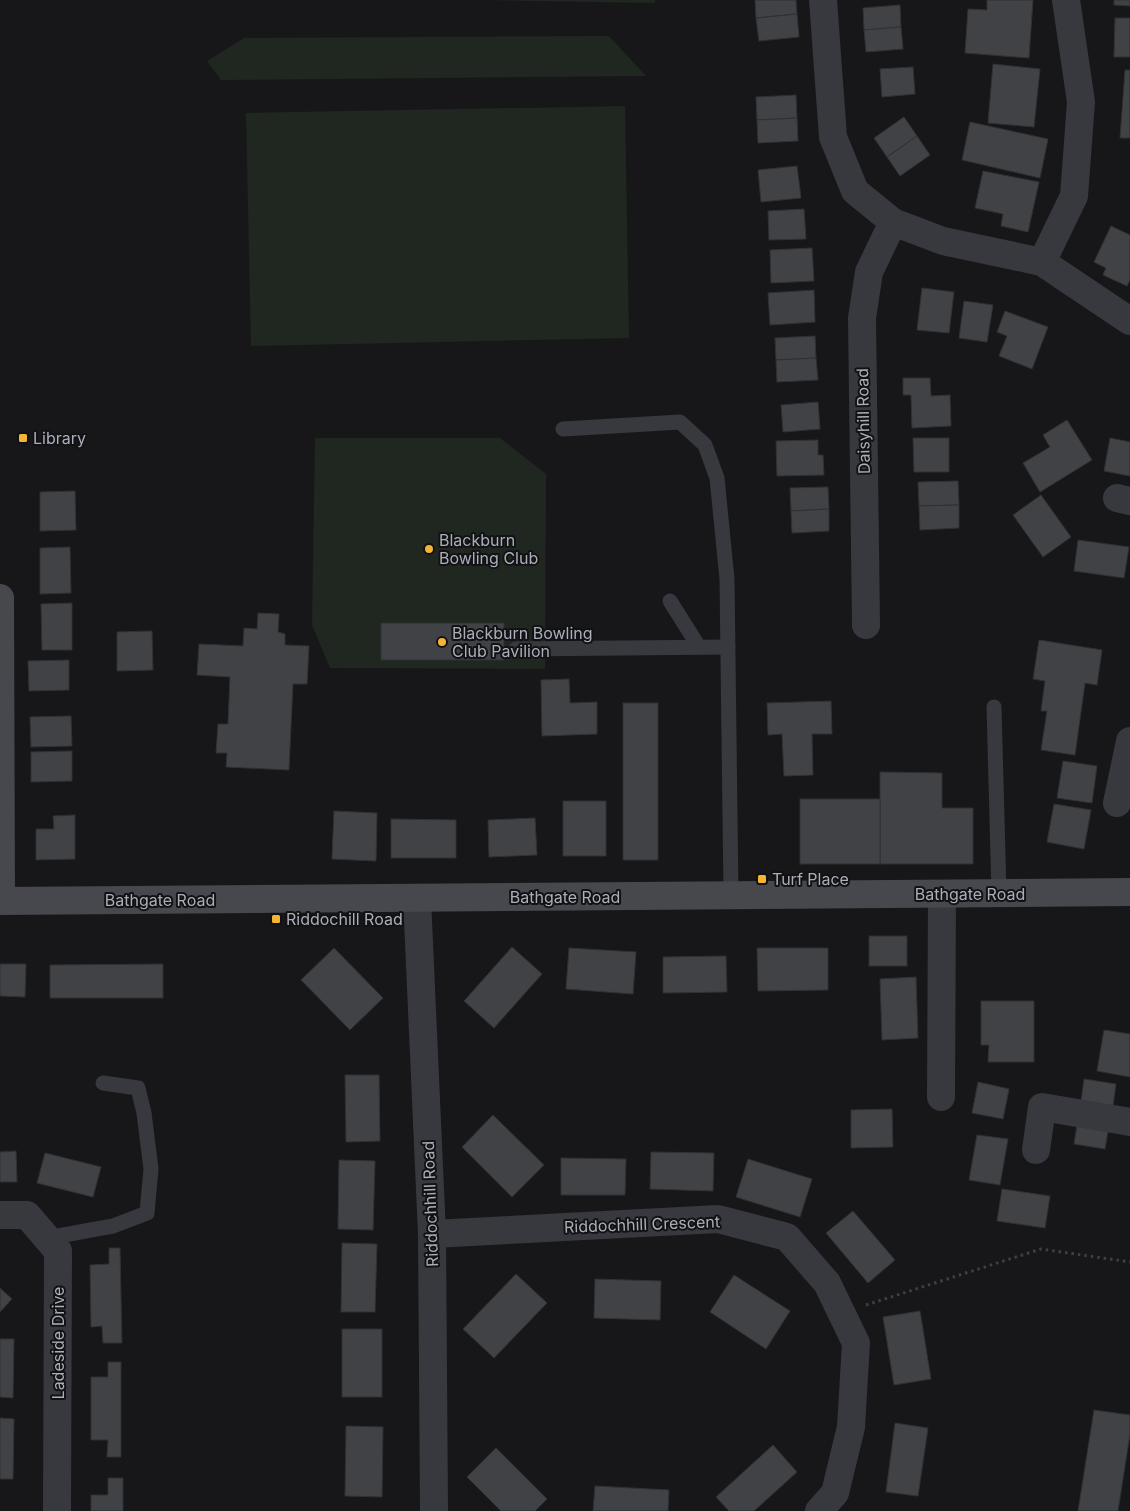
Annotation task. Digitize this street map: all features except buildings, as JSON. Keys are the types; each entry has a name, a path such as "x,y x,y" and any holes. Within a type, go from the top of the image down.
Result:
{"main road":[{"path":"0,598 0,901"},
{"name":"Bathgate Road","path":"0,901 1130,892"}],"street":[{"path":"823,0 833,136 854,191 893,222 943,241 1042,262 1130,320"},
{"path":"1042,262 1074,196 1080,102 1066,0"},
{"name":"Daisyhill Road","path":"866,625 862,318 869,272 893,222"},
{"path":"1117,804 1130,741"},
{"path":"941,1097 942,894"},
{"name":"Riddochhill Road","path":"417,898 432,1234 434,1511"},
{"path":"1036,1150 1042,1107 1130,1122"},
{"name":"Ladeside Drive","path":"0,1215 28,1215 58,1251 57,1511"},
{"name":"Riddochhill Crescent","path":"432,1234 718,1219 787,1237 827,1283 856,1343 851,1427 835,1493 819,1511"}],"lane":[{"path":"563,429 680,422 705,445 717,478 727,579 731,895"},
{"path":"670,601 699,647"},
{"path":"516,649 728,647"},
{"path":"994,707 999,894"},
{"path":"47,1238 113,1226 147,1213 151,1169 144,1114 138,1088 103,1083"}],"path":[{"path":"841,1312 1040,1248 1130,1262"}],"shaded area":[{"path":"481,0 655,0 655,3"},
{"path":"609,36 646,76 221,80 207,61 244,38"},
{"path":"625,106 629,338 251,346 246,113"},
{"name":"Blackburn Bowling Club","path":"315,438 500,438 546,474 545,669 330,668 312,625"}],"place":[{"name":"Library","path":"23,438"},
{"name":"Blackburn Bowling Club","path":"429,549"},
{"name":"Blackburn Bowling Club Pavilion","path":"442,642"},
{"name":"Turf Place","path":"762,879"},
{"name":"Riddochill Road","path":"276,919"}]}
